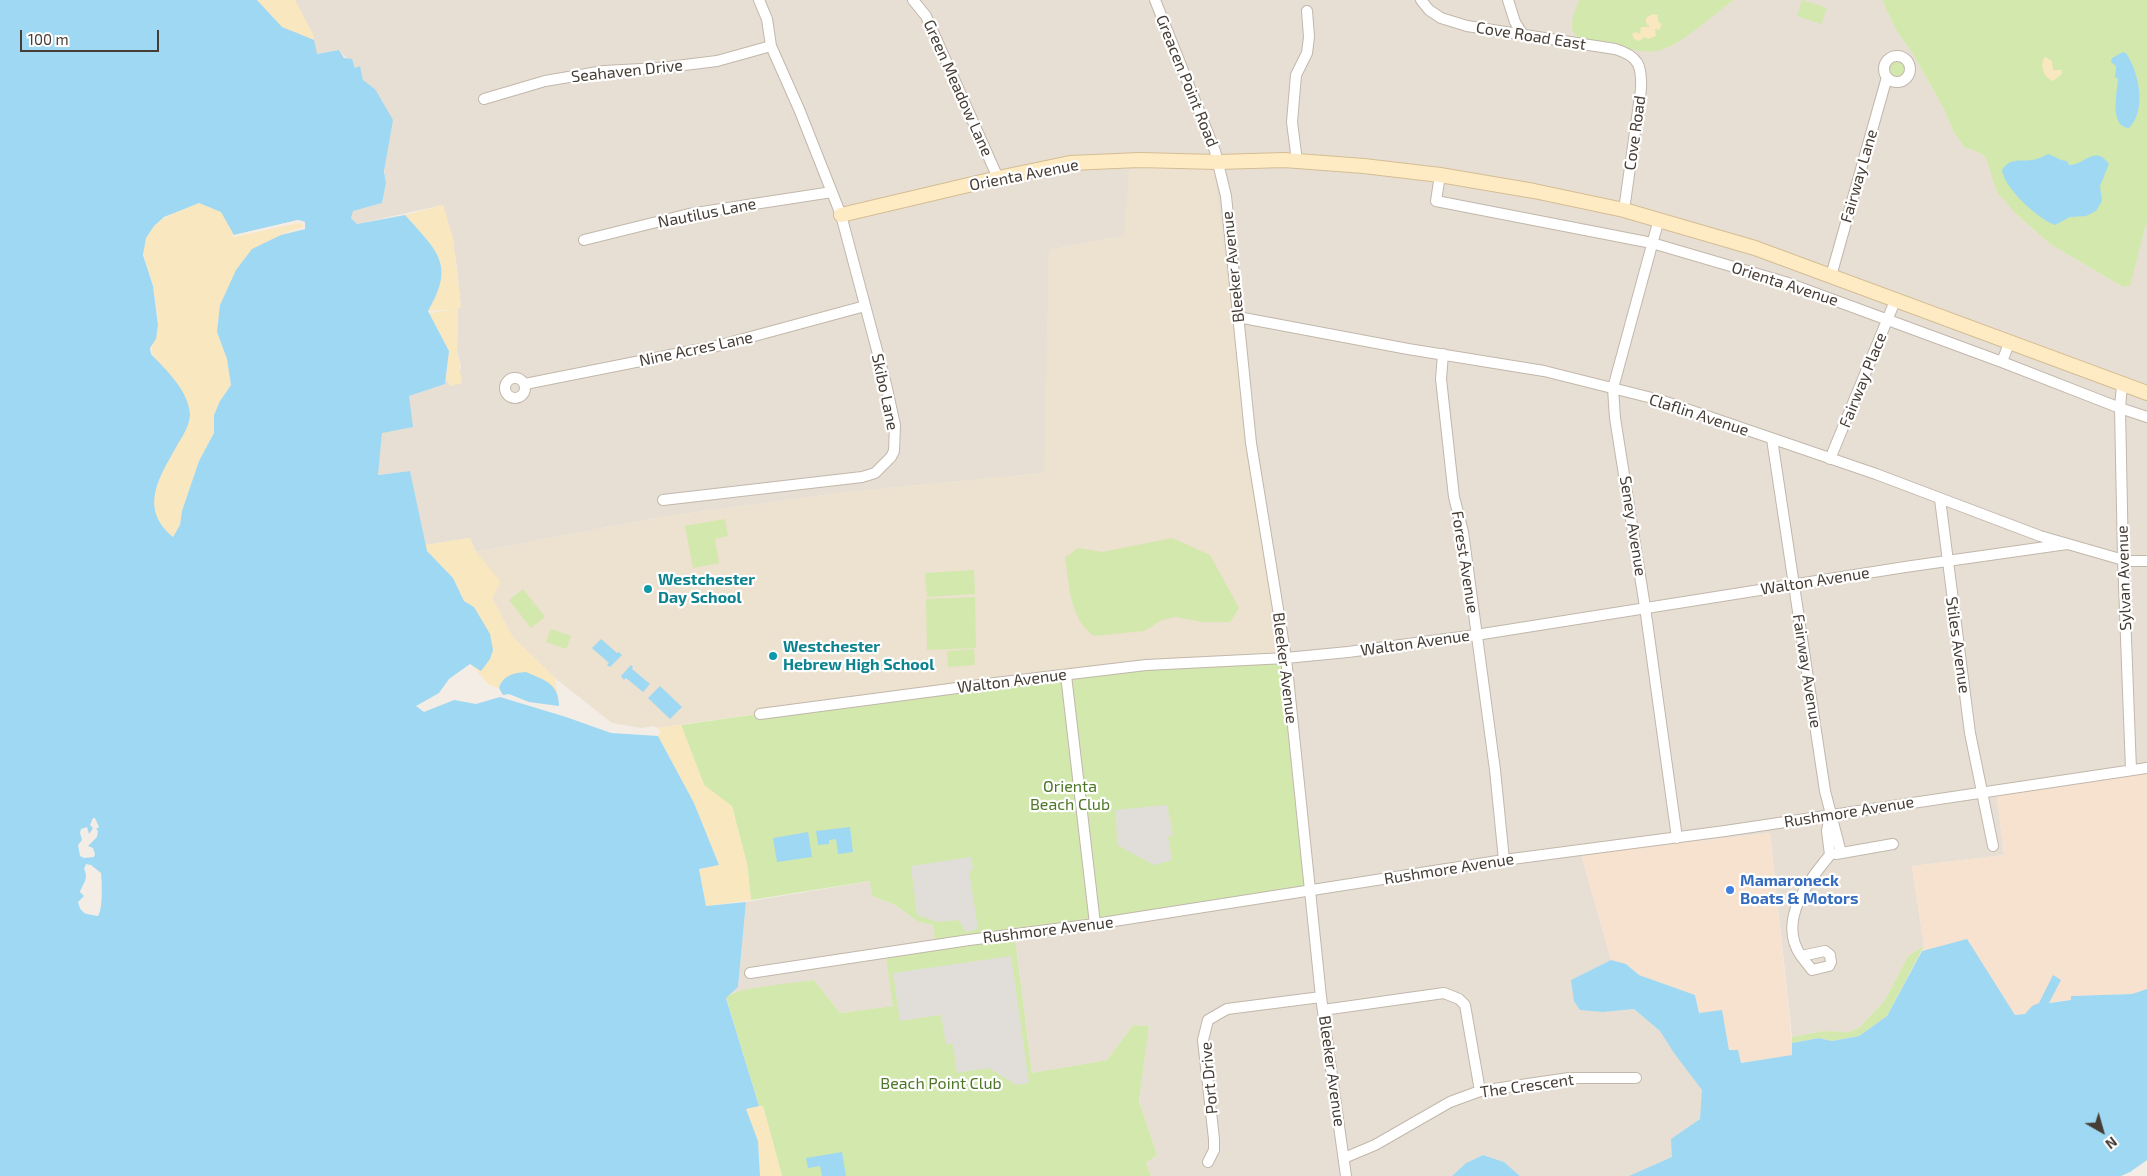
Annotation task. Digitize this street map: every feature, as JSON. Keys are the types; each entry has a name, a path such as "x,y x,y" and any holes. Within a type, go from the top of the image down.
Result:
{"street":[{"path":"759,0 767,19 771,46 799,109 840,215"},
{"name":"Green Meadow Lane","path":"913,0 926,16 998,178"},
{"name":"Greacen Point Road","path":"1155,0 1218,162"},
{"name":"Cove Road East","path":"1421,0 1429,10 1441,18 1467,26 1615,49 1634,58"},
{"path":"1508,0 1515,22 1523,35"},
{"path":"1296,160 1292,122 1296,75 1307,53 1309,37 1307,11"},
{"name":"Seahaven Drive","path":"484,99 545,82 604,71 717,62 771,46"},
{"name":"Cove Road","path":"1624,210 1641,89 1642,73 1640,65 1634,58"},
{"name":"Fairway Lane","path":"1831,276 1887,77"},
{"name":"Orienta Avenue","path":"840,215 998,178 1070,164 1139,160 1218,162 1296,160 1440,175 1534,190 1624,210 1755,248 2147,393"},
{"name":"Bleeker Avenue","path":"1218,162 1226,196 1251,443 1286,658 1309,892 1346,1176"},
{"name":"Orienta Avenue","path":"1440,175 1436,201 1652,243 1785,282 2147,417"},
{"name":"Nautilus Lane","path":"584,240 690,214 832,192"},
{"name":"Skibo Lane","path":"663,500 862,477 875,473 892,457 895,424 840,215"},
{"name":"Seney Avenue","path":"1659,219 1613,388 1615,418 1645,607 1677,838"},
{"name":"Fairway Place","path":"1830,459 1895,301"},
{"name":"Nine Acres Lane","path":"525,384 721,345 865,306"},
{"name":"Claflin Avenue","path":"1238,317 1544,372 1660,400 1940,498 2040,536 2127,561 2147,560"},
{"path":"2002,362 2009,343"},
{"name":"Forest Avenue","path":"1443,354 1441,379 1454,497 1463,532 1504,860"},
{"name":"Sylvan Avenue","path":"2122,385 2120,408 2123,559 2131,770"},
{"name":"Fairway Avenue","path":"1772,439 1830,815 1826,830 1835,854"},
{"name":"Stiles Avenue","path":"1940,498 1970,733 1993,846"},
{"name":"Walton Avenue","path":"760,714 1146,665 1286,658 1476,635 1645,607 2066,544"},
{"path":"1066,675 1094,924"},
{"name":"Rushmore Avenue","path":"750,973 1309,892 1504,860 1677,838 2147,768"},
{"path":"1801,956 1792,933 1793,916 1800,897 1817,871 1835,854 1893,844"},
{"path":"1323,1010 1444,993 1460,999 1465,1005 1480,1091"},
{"name":"Port Drive","path":"1208,1162 1214,1150 1214,1139 1204,1040 1208,1020 1227,1008 1322,997"},
{"name":"The Crescent","path":"1344,1158 1375,1145 1450,1102 1480,1091 1569,1078 1636,1078"}],"shaded area":[{"path":"257,0 1579,0 1571,25 1581,39 1648,51 1668,48 1734,0 1882,0 1896,30 1913,54 1944,109 1954,133 1964,147 1978,152 1986,158 2016,214 2050,244 2123,287 2129,286 2147,221 2147,769 1996,790 2004,855 1912,866 1924,946 1908,956 1885,1000 1860,1027 1849,1032 1823,1031 1792,1037 1770,833 1581,854 1611,960 1571,980 1603,1012 1634,1009 1660,1031 1703,1091 1700,1119 1672,1139 1673,1157 1629,1176 1520,1176 1504,1162 1483,1155 1466,1163 1452,1176 1151,1176 1146,1163 1157,1155 1139,1101 1149,1026 1133,1025 1107,1060 1032,1073 1014,930 1124,236 1049,250 1045,473 847,492 661,517 476,552 470,538 425,545 410,471 377,475 382,432 409,396 445,384 446,379 451,386 461,368 457,351 458,308 461,307 456,260 443,205 357,224 351,218 352,211 382,203 386,183 375,89 363,80 360,67 355,68 339,50 317,54"},
{"path":"1129,164 1214,167 1234,328 1282,658 1058,671 657,728 654,726 641,728 612,723 555,678 512,636 492,598 476,552 661,517 847,492 1044,473 1049,250 1124,236"},
{"path":"2147,769 2147,989 2132,994 2071,996 2071,1000 2039,1003 2032,1006 2025,1014 2015,1015 1967,940 1922,951 1924,946 1912,866 2004,855 1996,790"},
{"path":"1167,805 1173,835 1168,837 1172,860 1154,865 1117,845 1116,810"},
{"path":"1770,833 1792,1055 1740,1063 1699,1013 1695,995 1639,975 1626,964 1611,960 1581,854"},
{"path":"971,857 973,869 969,871 978,929 966,932 958,920 937,922 917,915 911,866"},
{"path":"871,881 872,896 895,905 919,922 933,925 935,941 885,951 894,1006 840,1013 814,980 731,993 738,987 746,902"},
{"path":"1011,956 1029,1083 1016,1085 989,1068 957,1073 953,1044 946,1044 941,1015 900,1021 893,973"}],"green space":[{"path":"1579,0 1734,0 1678,42 1661,50 1644,51 1576,36 1572,29 1572,21"},
{"path":"1802,0 1827,8 1821,24 1797,16"},
{"path":"1882,0 2147,0 2147,221 2130,286 2123,287 2050,244 2016,214 1997,192 1986,158 1978,152 1964,147 1954,133 1944,109 1913,54 1896,30"},
{"path":"1897,59 1904,62 1907,69 1904,76 1897,79 1890,76 1887,69 1890,62"},
{"path":"725,519 728,536 715,539 719,563 693,568 685,526"},
{"path":"1172,538 1210,555 1239,608 1230,622 1202,622 1176,617 1162,620 1144,631 1094,636 1086,629 1075,611 1065,558 1078,548 1102,552"},
{"path":"974,570 975,594 927,597 925,573"},
{"path":"523,589 545,617 531,628 509,600"},
{"path":"975,597 976,648 927,650 926,599"},
{"path":"551,629 571,636 566,649 546,642"},
{"path":"974,649 975,665 948,667 947,651"},
{"name":"Orienta Beach Club","path":"1282,658 1306,889 1014,930 1032,1073 1107,1060 1133,1025 1149,1026 1139,1101 1157,1155 1146,1163 1151,1176 782,1176 763,1106 759,1106 726,997 754,988 814,980 840,1013 893,1006 885,951 935,941 933,925 919,922 895,905 872,896 870,881 751,900 747,864 732,807 704,785 681,725 1058,671"},
{"path":"1924,946 1887,1016 1859,1036 1832,1041 1819,1038 1792,1043 1792,1037 1823,1031 1849,1032 1860,1027 1885,1000 1908,956"}],"sand":[{"path":"257,0 295,0 313,34 314,40 282,27"},
{"path":"1653,14 1658,15 1658,21 1662,25 1659,30 1655,29 1656,36 1648,39 1645,37 1639,41 1634,39 1632,34 1636,32 1640,34 1641,27 1650,27 1646,23 1646,18"},
{"path":"2046,57 2052,61 2053,70 2062,70 2062,74 2053,81 2047,78 2042,66 2043,59"},
{"path":"199,203 221,212 298,220 305,222 305,229 217,332 227,359 231,385 220,401 214,415 214,433 199,461 182,511 180,525 173,537 162,528 156,515 153,497 161,476 156,359 152,351 158,320 153,286 144,256 144,244 155,225 176,212"},
{"path":"443,205 453,238 461,307 458,308 457,351 462,383 451,386 446,379 449,351 429,313 455,309 428,311 441,281 439,259 434,249 405,215"},
{"path":"470,538 476,552 501,582 492,598 512,636 555,678 557,692 549,683 501,681 499,688 489,685 471,664 481,670 490,659 493,651 474,607 464,601 453,578 427,551 425,545"},
{"path":"681,725 704,785 732,806 747,864 751,900 706,906 699,869 719,864 694,803 658,736 661,731 657,728"},
{"path":"763,1106 782,1176 760,1176 758,1141 745,1109"}],"water":[{"path":"0,0 257,0 282,27 314,40 317,54 339,50 344,58 352,59 355,68 360,66 363,80 375,89 393,120 384,171 386,183 382,203 353,211 351,218 357,224 405,215 434,249 439,259 441,281 428,311 449,351 445,384 409,396 413,427 382,433 378,475 410,471 427,551 453,578 464,601 474,607 490,634 493,650 490,659 481,671 470,664 449,679 439,693 416,706 424,712 454,700 476,704 500,697 611,733 658,736 694,803 719,865 699,869 706,906 746,902 738,987 726,998 759,1106 746,1109 758,1141 760,1176 0,1176","holes":["199,203 221,212 234,235 298,220 305,222 305,229 281,235 252,249 236,270 220,305 217,332 227,359 231,385 220,401 214,415 214,433 199,461 182,511 180,525 173,537 162,526 156,514 154,502 160,479 186,429 190,414 181,389 151,354 150,348 156,339 158,325 153,286 143,255 146,238 154,226 164,217","93,818 95,818 99,827 96,829 98,831 97,837 88,846 93,848 95,854 94,857 84,858 80,856 78,845 82,840 80,833 81,829 87,827 89,834 93,828 90,825","86,864 91,865 101,873 102,889 100,913 98,916 83,912 79,906 78,902 84,896 80,892 86,878 84,869"]},
{"path":"2123,52 2126,53 2131,61 2139,91 2138,111 2135,120 2129,128 2119,122 2116,115 2118,79 2115,77 2116,66 2111,62 2112,58"},
{"path":"2048,154 2067,161 2069,165 2094,156 2104,158 2109,164 2100,186 2102,201 2096,211 2086,216 2070,217 2055,225 2031,210 2015,194 2004,177 2002,170 2005,166 2015,161 2034,160"},
{"path":"601,639 622,655 610,667 607,665 609,663 592,648"},
{"path":"631,665 632,669 650,684 643,692 621,676"},
{"path":"526,672 544,680 553,687 559,706 529,702 509,694 503,695 499,688 506,677"},
{"path":"660,686 682,707 670,719 648,698"},
{"path":"850,827 853,852 838,854 836,839 829,840 829,844 818,845 816,831"},
{"path":"808,832 812,857 777,862 773,838"},
{"path":"1967,939 2015,1015 2025,1014 2032,1006 2039,1003 2053,975 2061,980 2049,1003 2071,1000 2071,996 2132,994 2147,989 2147,1160 2121,1176 1629,1176 1672,1157 1671,1139 1700,1119 1702,1090 1660,1031 1634,1009 1603,1012 1580,1010 1574,1001 1571,980 1611,960 1626,964 1639,975 1695,995 1699,1013 1722,1010 1729,1050 1738,1050 1741,1063 1792,1055 1792,1043 1819,1038 1832,1041 1859,1036 1887,1016 1922,951"},
{"path":"842,1152 846,1176 822,1176 820,1166 808,1168 806,1158"},
{"path":"1483,1155 1504,1162 1520,1176 1452,1176 1466,1163"}],"pier":[{"path":"298,220 305,222 305,229 274,236 303,227 303,224 298,223 234,237 230,234 234,235"}],"place":[{"name":"Westchester Day School","path":"648,589"},
{"name":"Westchester Hebrew High School","path":"773,656"},
{"name":"Mamaroneck Boats & Motors","path":"1730,890"}],"park label":[{"name":"Beach Point Club","path":"941,1084"}]}
